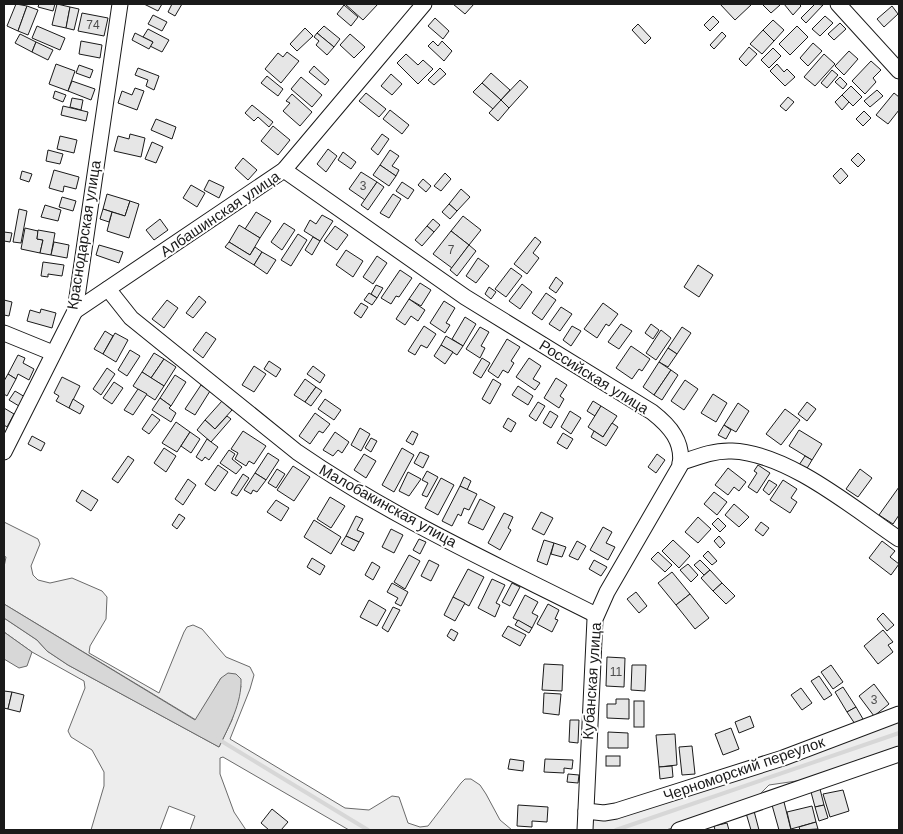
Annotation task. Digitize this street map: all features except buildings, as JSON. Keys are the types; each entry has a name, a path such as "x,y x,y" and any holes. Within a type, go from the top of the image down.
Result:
{"street":[{"name":"Краснодарская улица","path":"4,452 75,311 120,4"},
{"name":"Албашинская улица","path":"75,311 284,170 424,4"},
{"path":"838,4 899,71"},
{"name":"Российская улица","path":"284,170 465,297 652,412 663,421 674,435 681,450 680,463"},
{"name":"Малобакинская улица","path":"108,289 130,318 297,452 324,471 418,526 596,615"},
{"path":"4,333 53,353"},
{"path":"680,463 699,456 731,451 773,459 803,475 899,538"},
{"name":"Кубанская улица","path":"585,830 593,634 596,615 607,592 669,488 680,463"},
{"name":"Черноморский переулок","path":"586,811 604,813 616,811 783,758 899,714"},
{"path":"679,830 899,754"}],"shaded area":[{"path":"4,522 38,539 40,544 31,566 33,575 38,580 50,583 72,578 102,591 107,597 106,619 90,646 89,653 159,693 184,632 187,627 193,625 202,629 226,657 250,667 254,675 230,739 345,808 369,810 392,796 399,797 408,823 420,827 428,826 461,783 465,779 471,779 480,785 500,820 512,830 349,830 223,757 220,758 220,774 234,812 246,830 190,830 195,816 169,806 160,830 91,830 104,786 104,772 92,750 71,737 68,731 85,688 84,681 32,652 4,632 4,618 37,640 47,651 68,665 219,747 232,720 241,686 221,678 196,720 4,604 4,567 6,557 4,556"},
{"path":"4,604 195,720 221,678 228,673 236,674 241,679 239,697 234,714 219,747 68,665 47,651 37,640 4,618"},
{"path":"4,632 32,652 27,666 19,668 4,659"},
{"path":"899,720 899,750 817,778 769,785 753,801 666,830 592,830 593,818"}],"waterway":[{"path":"616,830 899,733"},
{"path":"218,739 368,830"}]}
